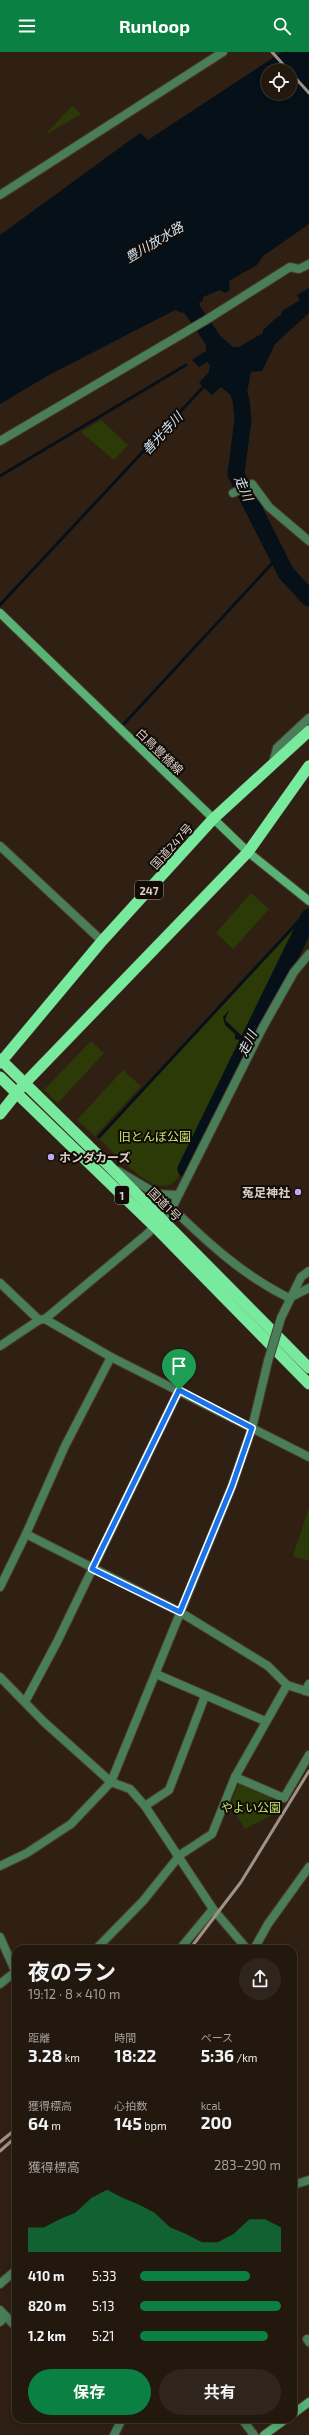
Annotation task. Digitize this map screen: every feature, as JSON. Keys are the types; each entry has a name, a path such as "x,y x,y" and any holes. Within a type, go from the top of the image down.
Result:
{"highway":[{"name":"国道247号","path":"1,1061 102,941 213,819 309,731"},
{"path":"0,1114 24,1084 248,852 308,767"},
{"name":"国道1号","path":"1,1061 107,1164 159,1223 309,1384"},
{"name":"国道1号","path":"0,1076 17,1094 159,1223 309,1368"}],"main road":[{"name":"白鳥豊橋線","path":"3,615 248,852 309,901"},
{"path":"297,2411 309,2402"},
{"path":"264,2435 280,2423"}],"street":[{"path":"0,195 223,52"},
{"path":"0,441 290,267 299,269 309,264"},
{"path":"233,493 252,484 269,507 309,541"},
{"path":"273,763 277,748 309,718"},
{"path":"0,846 102,941"},
{"path":"0,1346 42,1319 159,1223 172,1208 177,1195 263,1027 294,972 309,954"},
{"path":"107,1164 150,1191 157,1194 177,1195"},
{"path":"172,1208 226,1257 261,1284 289,1298"},
{"path":"0,1866 27,1853 71,1824 111,1782 232,1486 252,1428 268,1361 281,1318 289,1298 301,1277 309,1271"},
{"path":"0,1283 42,1319 111,1357 309,1457"},
{"path":"289,1298 309,1288"},
{"path":"0,1587 26,1534 65,1446 111,1357"},
{"path":"25,1702 57,1642 179,1390"},
{"path":"26,1534 92,1569 180,1612 268,1666 287,1685 308,1689"},
{"path":"156,1674 265,1721"},
{"path":"0,1677 44,1722 111,1782 130,1789 146,1806 180,1855 213,1908 244,1945"},
{"path":"100,1945 143,1901 180,1855 212,1834 235,1777 265,1721 287,1685"},
{"path":"146,1806 169,1790 205,1696"},
{"path":"235,1777 284,1798 309,1756"},
{"path":"256,1945 268,1924 309,1867"},
{"path":"183,1945 213,1908"},
{"path":"0,1937 12,1963"},
{"path":"0,1984 12,1975"},
{"path":"297,2184 309,2180"},
{"path":"0,2284 12,2274"},
{"path":"0,2310 3,2319 12,2325"},
{"path":"114,2435 120,2423"},
{"path":"245,2423 254,2435"}],"green space":[{"path":"72,106 81,114 45,135"},
{"path":"101,420 128,445 114,460 81,432"},
{"path":"251,893 269,909 233,949 216,933"},
{"name":"旧とんぼ公園","path":"305,913 308,916 305,920 306,921 181,1174 169,1185 161,1186 152,1183 132,1170 99,1139"},
{"path":"91,1041 104,1053 58,1103 44,1090"},
{"path":"123,1070 141,1086 95,1136 77,1120"},
{"path":"309,1508 309,1561 293,1556"},
{"name":"やよい公園","path":"242,1783 271,1797 278,1812 245,1829 230,1805 238,1785"}],"water":[{"name":"豊川放水路","path":"282,52 309,52 309,224 263,256 257,265 229,281 230,290 225,293 220,290 203,297 203,301 199,303 200,308 192,313 187,310 182,313 175,310 49,375 0,404 0,235 140,133 148,140 261,66 261,100 297,100 297,64 264,64"},
{"path":"309,288 309,313 275,344 262,371 251,372 245,403 240,403 221,387 212,395 199,383 209,372 210,365 207,362 199,367 192,360 206,351 207,335 214,331 233,347 239,347 263,333 263,330 281,315 282,311 300,300 297,295"},
{"path":"229,1010 225,1020 243,1037 239,1040 235,1039 235,1034 225,1025 223,1017"}],"waterway":[{"name":"善光寺川","path":"180,292 222,353"},
{"path":"0,476 186,365"},
{"name":"走川","path":"235,383 241,400 243,419 236,474 286,573 309,598"},
{"name":"善光寺川","path":"0,605 206,384"},
{"path":"123,725 278,557"},
{"path":"99,1137 309,910"},
{"name":"走川","path":"186,1169 309,917"}],"railway":[{"path":"272,52 283,64"},
{"path":"297,80 309,93"},
{"path":"193,1945 241,1882 309,1771"},
{"path":"0,2142 12,2132"},
{"path":"0,2151 12,2140"}],"place":[{"name":"ホンダカーズ","path":"51,1157"},
{"name":"菟足神社","path":"298,1192"}],"route":[{"path":"179,1390 252,1428 232,1486 180,1612 92,1569 179,1390"}]}
